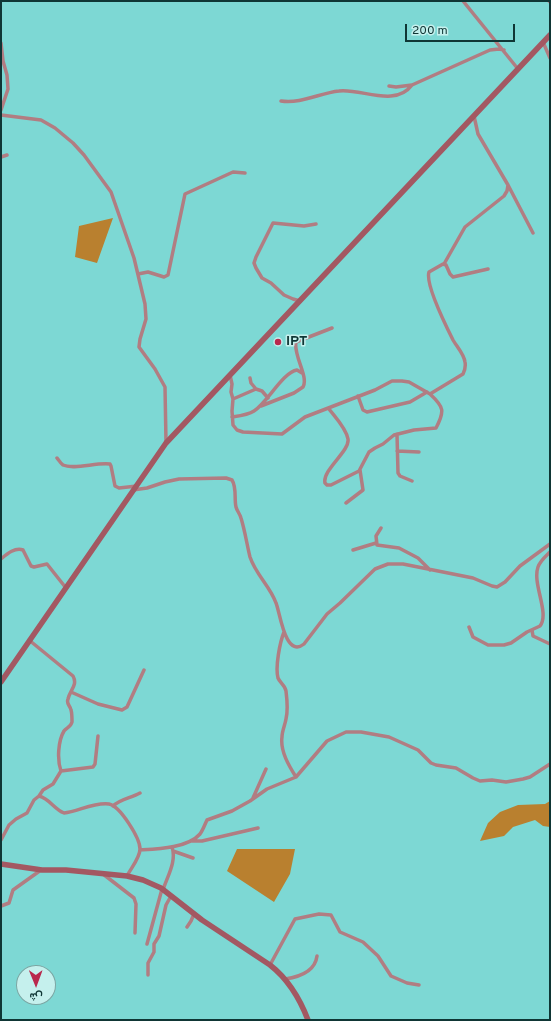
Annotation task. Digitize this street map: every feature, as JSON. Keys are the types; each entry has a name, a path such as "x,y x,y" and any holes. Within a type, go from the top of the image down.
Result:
{"main road":[{"path":"1,682 166,443 550,35"},
{"path":"1,864 42,870 126,876 143,880 171,896 194,914 270,965 285,979 308,1020"}],"street":[{"path":"463,1 518,69"},
{"path":"543,42 550,58"},
{"path":"1,43 8,89 1,110"},
{"path":"389,86 396,87 412,85 490,50 504,50"},
{"path":"281,101 292,102 345,90 374,96 396,95 406,91 412,85"},
{"path":"1,115 41,120 63,134 84,155 104,180 111,192 134,258 145,304 146,316 140,339 140,347 165,387 166,443"},
{"path":"474,116 478,134 508,185 533,233"},
{"path":"1,157 7,156"},
{"path":"138,274 148,272 164,277 168,275 185,194 233,172 245,173"},
{"path":"358,396 363,410 367,412 410,402 463,374 465,368 463,356 442,316 428,278 428,274 430,271 444,264 465,227 504,196 508,185"},
{"path":"300,301 286,296 271,283 262,278 256,268 255,261 274,223 304,226 316,224"},
{"path":"444,264 453,277 488,269"},
{"path":"261,406 287,396 303,387 305,383 296,349 296,342 332,328"},
{"path":"232,417 251,413 261,406 290,373 297,370 302,373"},
{"path":"230,375 233,399 233,427 239,431 278,434 283,433 302,419 396,380 409,382 429,393 439,402 442,410 441,418 436,428 414,430 397,434 383,444 372,449 366,457 360,470 363,490 346,503"},
{"path":"250,378 251,383 262,391 268,398"},
{"path":"233,399 256,388"},
{"path":"329,409 346,433 348,442 325,475 325,482 327,485 334,484 360,470"},
{"path":"397,434 398,474 412,481"},
{"path":"397,451 419,452"},
{"path":"56,458 60,463 66,466 110,464 115,487 119,488 147,488 179,479 226,478 232,480 234,485 236,510 241,518 251,558 257,574 275,601 287,640 292,645 302,645 327,614 378,567 388,564 398,564 473,578 497,587 505,582 520,566 550,544"},
{"path":"376,543 376,536 381,528"},
{"path":"353,550 376,543 379,545 394,546 418,558 431,571"},
{"path":"1,559 15,549 19,548 23,550 31,566 34,567 47,564 66,588"},
{"path":"469,627 473,637 482,643 492,645 508,644 540,626 543,620 537,584 537,569 540,563 550,552"},
{"path":"532,630 533,636 550,644"},
{"path":"284,632 279,647 278,660 278,676 286,692 287,717 282,732 282,742 288,764 296,777"},
{"path":"1,840 9,824 28,813 34,800 43,790 52,784 61,771 59,762 61,740 64,731 70,726 72,721 71,710 67,702 75,682 73,676 29,640"},
{"path":"71,692 98,704 122,710 127,707 144,670"},
{"path":"140,850 173,849 190,841 200,834 207,820 232,811 273,786 296,777 329,739 342,733 355,731 389,737 418,750 434,764 456,768 480,781 492,780 506,782 523,779 530,777 550,764"},
{"path":"61,771 93,767 95,764 98,736"},
{"path":"252,799 266,769"},
{"path":"113,806 120,800 126,800 140,793"},
{"path":"39,796 46,799 60,812 64,813 99,805 109,804 113,806 128,823 138,841 140,850 126,876"},
{"path":"190,841 202,841 258,828"},
{"path":"173,849 193,858"},
{"path":"147,944 162,890 173,861 173,849"},
{"path":"1,906 9,903 13,890 42,870"},
{"path":"102,874 134,898 136,904 136,932"},
{"path":"148,975 148,963 153,954 154,944 159,936 166,905 171,896"},
{"path":"187,927 194,914"},
{"path":"270,965 295,919 319,914 329,914 332,916 340,932 362,941 375,953 391,976 407,983 419,985"},
{"path":"285,979 302,975 313,967 316,962 316,956"}],"shaded area":[{"path":"113,218 97,263 75,257 79,226"},
{"path":"550,801 550,827 543,826 535,820 513,827 504,836 480,841 488,823 500,812 518,805 545,804"},
{"path":"237,849 295,849 290,874 274,902 227,871"}],"place":[{"name":"IPT","path":"278,342"}]}
